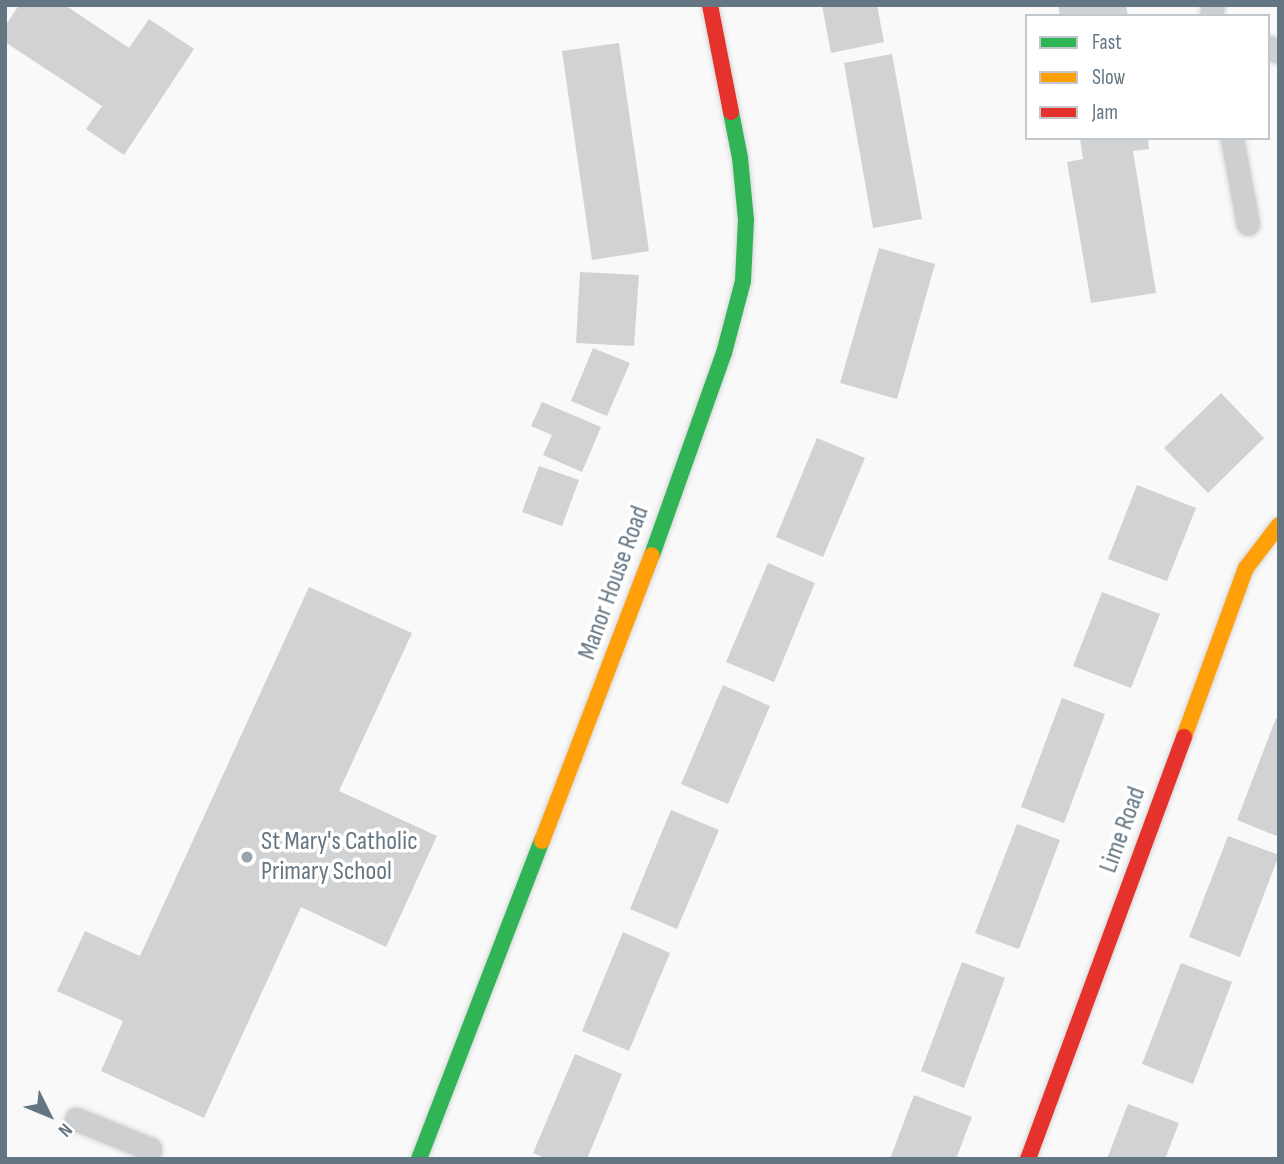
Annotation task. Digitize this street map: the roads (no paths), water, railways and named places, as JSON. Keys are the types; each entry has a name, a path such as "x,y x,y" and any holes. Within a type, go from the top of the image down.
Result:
{"main road":[{"name":"Manor House Road","path":"419,1159 646,572 724,353 743,281 746,220 740,158 710,5"},
{"name":"Lime Road","path":"1028,1159 1246,568 1279,525"}],"lane":[{"path":"1232,140 1248,224"},
{"path":"76,1119 150,1149 147,1159"}],"place":[{"name":"St Mary's Catholic Primary School","path":"247,857"}]}
